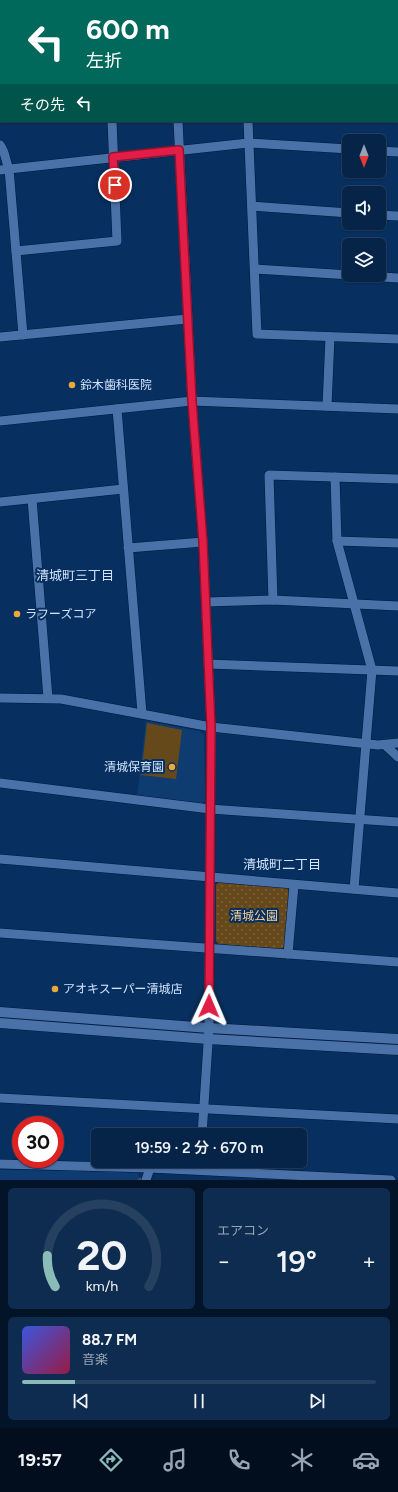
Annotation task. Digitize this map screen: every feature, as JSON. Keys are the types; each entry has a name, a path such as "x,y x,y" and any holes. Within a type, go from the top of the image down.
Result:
{"street":[{"path":"16,251 117,241 112,122"},
{"path":"178,122 187,319 203,542 211,727 209,1028 203,1128"},
{"path":"248,122 257,334 398,339"},
{"path":"4,169 248,143 342,149"},
{"path":"0,145 5,152 6,162 4,169 16,251 23,335"},
{"path":"386,151 398,152"},
{"path":"252,206 342,212"},
{"path":"386,215 398,216"},
{"path":"255,269 398,278"},
{"path":"0,337 187,319"},
{"path":"327,406 330,337"},
{"path":"0,421 192,401 398,409"},
{"path":"117,409 142,713"},
{"path":"273,600 269,475 398,479"},
{"path":"335,477 337,541 372,670 354,889"},
{"path":"0,502 123,489"},
{"path":"32,499 48,698"},
{"path":"337,541 398,543"},
{"path":"128,548 203,542"},
{"path":"206,602 273,600 398,606"},
{"path":"208,664 398,671"},
{"path":"0,698 61,699 211,727 366,744 385,745 398,743"},
{"path":"385,745 398,757"},
{"path":"0,783 210,809 398,822"},
{"path":"0,859 398,893"},
{"path":"288,954 294,885"},
{"path":"0,933 398,962"},
{"path":"0,1012 209,1028 398,1038"},
{"path":"0,1023 398,1050"},
{"path":"0,1098 398,1119"},
{"path":"0,1164 91,1166"},
{"path":"146,1180 150,1168"},
{"path":"226,1168 391,1180"},
{"path":"396,1180 398,1175"}],"shaded area":[{"name":"清城保育園","path":"146,721 199,731 204,735 205,801 201,804 137,796"},
{"path":"0,1170 136,1171 139,1176 138,1180 0,1180"}],"green space":[{"path":"147,723 182,730 176,779 141,775"},
{"name":"清城公園","path":"219,882 287,888 289,891 285,945 282,949 219,944 216,941 216,885"}],"place":[{"name":"鈴木歯科医院","path":"72,385"},
{"name":"ラフーズコア","path":"17,614"},
{"name":"清城保育園","path":"172,767"},
{"name":"アオキスーパー清城店","path":"55,989"}],"district":[{"name":"清城町三丁目","path":"75,575"},
{"name":"清城町二丁目","path":"282,864"}],"route":[{"path":"115,185 113,157 179,150 192,401 203,542 211,727 209,1006"}]}
